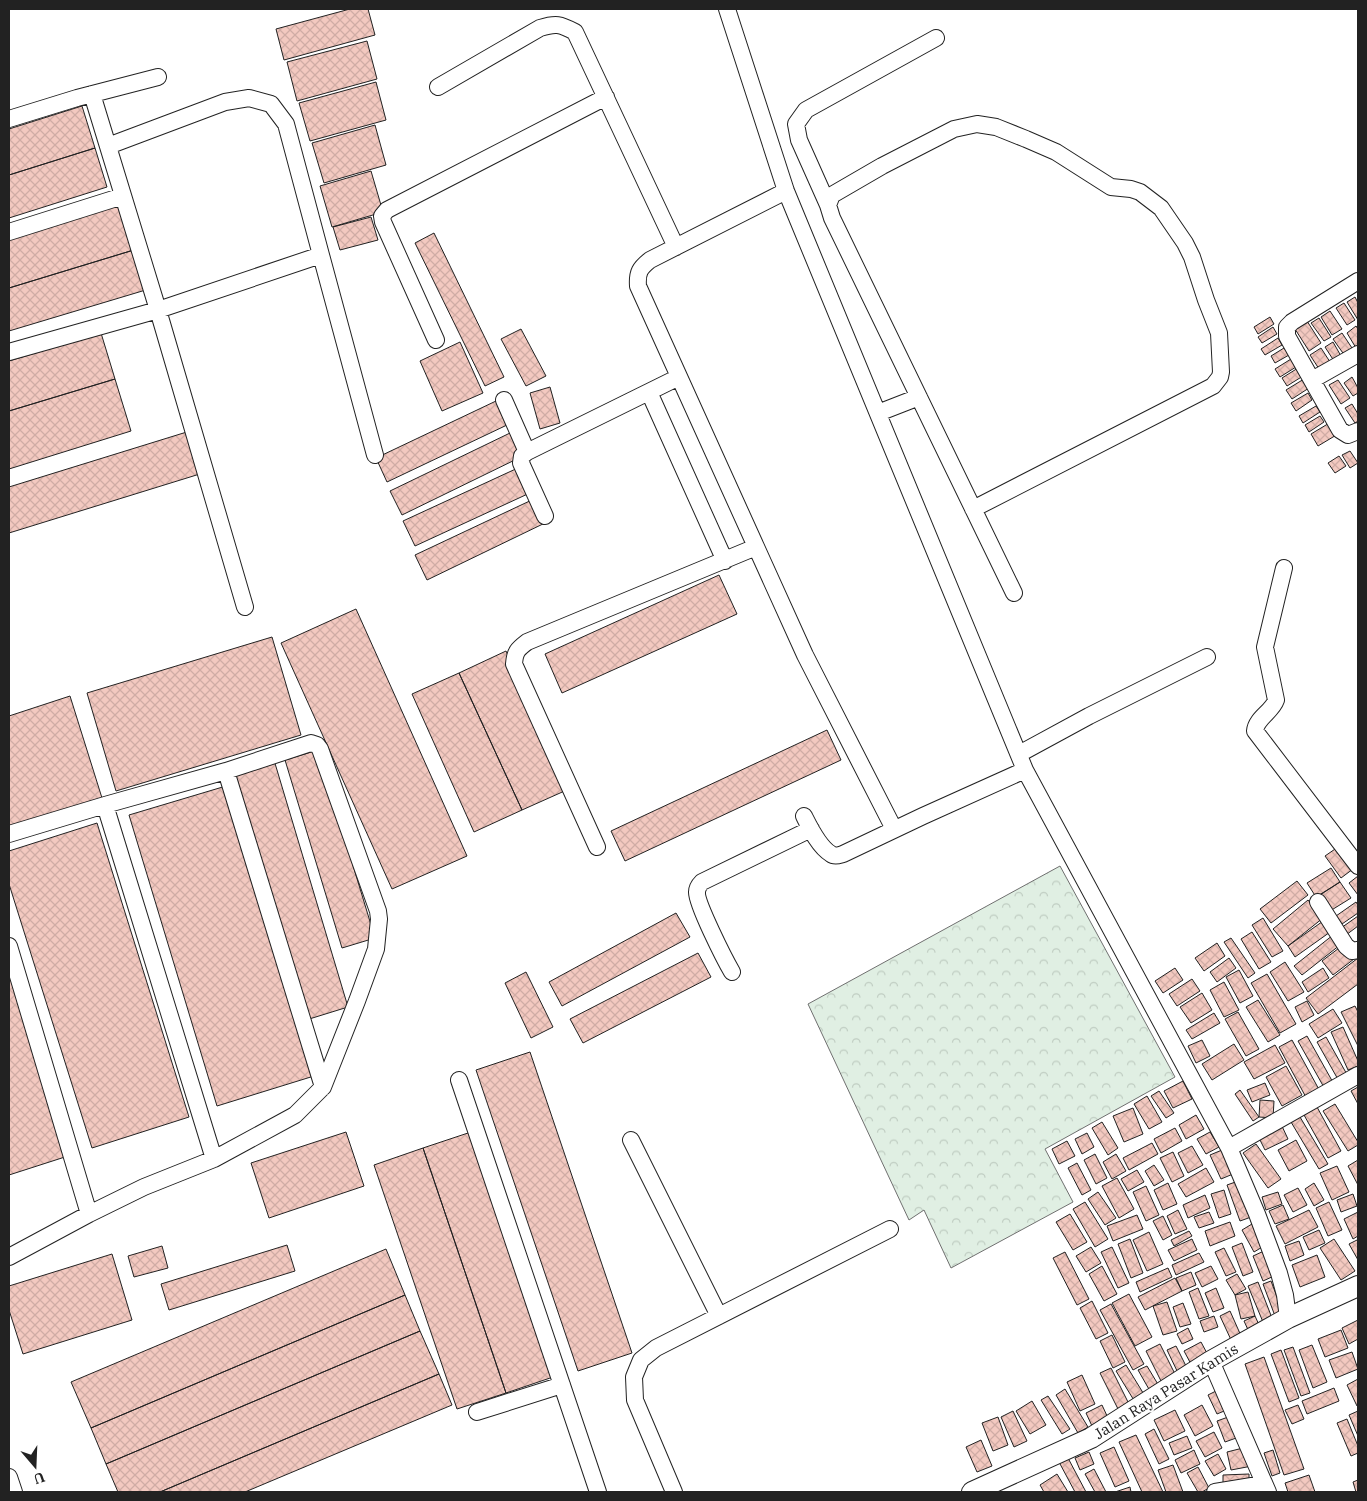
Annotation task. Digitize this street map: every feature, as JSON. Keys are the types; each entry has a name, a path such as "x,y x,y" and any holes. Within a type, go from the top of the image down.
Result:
{"main road":[{"name":"Jalan Raya Pasar Kamis","path":"972,1492 1091,1438 1211,1361 1288,1318 1358,1286"}],"street":[{"path":"727,9 786,191 1018,754 1229,1148 1279,1273 1285,1295 1288,1318"},
{"path":"438,87 540,28 554,24 562,25 575,32 676,247"},
{"path":"936,38 806,110 796,124 799,140 832,218 1014,593"},
{"path":"9,119 92,94 158,77"},
{"path":"92,94 158,310 244,607"},
{"path":"436,340 382,216 387,210 606,97"},
{"path":"108,146 225,102 249,98 271,104 286,124 375,455"},
{"path":"828,205 832,195 882,166 954,128 977,124 996,127 1056,152 1111,187 1140,192 1161,208 1189,250 1219,333 1221,372 1217,382 1213,386 973,509"},
{"path":"786,191 650,260 642,267 637,276 638,286 805,655 894,829"},
{"path":"9,232 123,196"},
{"path":"9,352 158,310 321,255"},
{"path":"1358,281 1292,322 1288,327 1288,336 1340,430 1348,435 1358,431"},
{"path":"1312,380 1358,354"},
{"path":"545,516 521,463 522,456 679,377"},
{"path":"649,392 724,561"},
{"path":"878,413 918,397"},
{"path":"504,400 527,452"},
{"path":"597,847 514,664 514,656 528,642 756,547"},
{"path":"1284,568 1265,647 1276,700 1274,706 1256,725 1255,730 1358,866"},
{"path":"1018,754 1207,657"},
{"path":"9,834 226,771 311,743 317,745 324,758 378,911 379,920 376,949 323,1087 295,1116 214,1159 144,1188 89,1214 9,1257"},
{"path":"732,972 696,894 702,882 808,823 816,839 831,854 836,856 1025,770"},
{"path":"226,771 323,1087"},
{"path":"105,805 214,1159"},
{"path":"1318,902 1346,946 1352,951 1358,950"},
{"path":"9,946 89,1214"},
{"path":"1229,1148 1358,1075"},
{"path":"459,1080 598,1492"},
{"path":"631,1140 719,1316"},
{"path":"674,1492 635,1400 634,1376 642,1360 656,1348 890,1229"},
{"path":"1211,1361 1266,1488 1215,1492"},
{"path":"477,1412 562,1385"},
{"path":"9,1477 14,1492"}],"green space":[{"path":"1060,866 1175,1077 1045,1149 1073,1202 951,1268 924,1210 909,1220 808,1004"}],"building":[{"path":"350,9 368,9 375,35 284,60 276,29"},
{"path":"367,41 377,79 297,101 287,62"},
{"path":"376,82 386,120 310,141 299,103"},
{"path":"82,106 95,148 9,175 9,129"},
{"path":"375,125 386,165 324,183 312,143"},
{"path":"95,148 107,187 9,218 9,175"},
{"path":"371,171 383,212 332,227 320,186"},
{"path":"123,203 137,249 9,288 9,237"},
{"path":"371,217 378,240 340,250 333,227"},
{"path":"434,233 504,377 485,386 415,243"},
{"path":"137,249 149,289 9,331 9,288"},
{"path":"1355,297 1358,303 1358,320 1347,302"},
{"path":"1344,303 1355,320 1347,325 1336,308"},
{"path":"1330,311 1342,329 1332,335 1321,317"},
{"path":"1270,317 1274,324 1258,334 1254,327"},
{"path":"1319,318 1331,337 1324,341 1311,323"},
{"path":"1307,321 1321,343 1309,351 1295,329"},
{"path":"1356,326 1358,329 1358,346 1356,348 1347,333"},
{"path":"1273,327 1277,334 1262,343 1258,337"},
{"path":"521,329 546,376 526,386 501,339"},
{"path":"101,333 115,379 9,411 9,361"},
{"path":"1342,333 1354,351 1345,356 1333,339"},
{"path":"1278,338 1282,345 1265,355 1261,349"},
{"path":"460,342 483,393 442,411 420,361"},
{"path":"1333,342 1341,356 1334,361 1325,347"},
{"path":"1284,348 1289,355 1275,363 1271,356"},
{"path":"1321,348 1332,365 1321,372 1310,355"},
{"path":"1291,359 1296,367 1280,377 1275,369"},
{"path":"1298,368 1303,376 1287,386 1282,378"},
{"path":"1352,377 1358,388 1358,393 1353,396 1344,383"},
{"path":"115,379 131,431 9,469 9,411"},
{"path":"1304,379 1309,388 1292,399 1286,390"},
{"path":"1338,380 1350,398 1341,404 1329,385"},
{"path":"550,387 560,423 540,429 530,393"},
{"path":"1308,393 1312,400 1296,411 1291,403"},
{"path":"496,401 507,425 387,482 376,458"},
{"path":"1352,404 1358,414 1358,421 1355,423 1345,408"},
{"path":"1316,406 1320,412 1303,423 1299,416"},
{"path":"1320,416 1324,422 1309,432 1305,425"},
{"path":"1331,422 1338,434 1318,446 1311,434"},
{"path":"190,431 203,473 9,533 9,487"},
{"path":"510,433 521,457 402,515 390,491"},
{"path":"1350,451 1358,463 1350,468 1342,455"},
{"path":"1339,456 1346,466 1335,473 1328,463"},
{"path":"520,467 532,492 415,546 403,521"},
{"path":"536,498 547,522 427,580 415,555"},
{"path":"719,575 737,614 562,693 545,654"},
{"path":"356,609 467,856 392,889 281,643"},
{"path":"272,637 301,735 116,791 87,693"},
{"path":"506,651 569,789 522,810 459,673"},
{"path":"459,673 522,810 474,832 412,694"},
{"path":"70,696 102,798 9,827 9,716"},
{"path":"827,730 841,760 625,861 611,831"},
{"path":"318,750 375,938 342,948 285,760"},
{"path":"274,760 348,1007 306,1020 232,773"},
{"path":"226,786 314,1076 217,1106 129,815"},
{"path":"97,823 189,1117 92,1148 9,884 9,851"},
{"path":"1338,847 1353,869 1341,878 1325,856"},
{"path":"1331,868 1340,882 1316,897 1307,883"},
{"path":"1358,876 1358,895 1349,883"},
{"path":"1297,881 1308,895 1271,923 1260,909"},
{"path":"1340,882 1351,898 1330,911 1320,895"},
{"path":"1308,900 1323,918 1288,946 1273,929"},
{"path":"1356,902 1358,913 1342,924 1336,916"},
{"path":"676,913 690,937 562,1006 549,982"},
{"path":"1358,916 1358,926 1346,935 1341,928"},
{"path":"1263,918 1283,951 1272,957 1252,925"},
{"path":"1326,919 1333,930 1295,957 1288,946"},
{"path":"1252,932 1271,962 1259,969 1241,939"},
{"path":"1333,935 1340,945 1302,975 1294,966"},
{"path":"1231,938 1255,973 1248,978 1224,942"},
{"path":"1217,943 1225,956 1204,971 1195,958"},
{"path":"1343,945 1354,959 1333,975 1322,961"},
{"path":"698,953 711,977 583,1043 570,1019"},
{"path":"1229,958 1236,968 1217,982 1210,972"},
{"path":"1358,958 1358,984 1318,1014 1306,998"},
{"path":"1285,962 1304,992 1288,1001 1270,972"},
{"path":"1175,968 1183,980 1163,993 1155,981"},
{"path":"1323,968 1329,978 1308,992 1302,982"},
{"path":"1239,970 1253,996 1240,1003 1226,977"},
{"path":"526,972 553,1027 531,1038 505,983"},
{"path":"9,973 68,1156 9,1175"},
{"path":"1267,974 1296,1024 1280,1033 1251,983"},
{"path":"1192,979 1200,991 1177,1006 1169,994"},
{"path":"1224,982 1239,1010 1224,1017 1210,990"},
{"path":"1202,993 1212,1010 1191,1023 1180,1007"},
{"path":"1258,1000 1280,1035 1268,1042 1246,1007"},
{"path":"1307,1001 1314,1015 1302,1022 1295,1007"},
{"path":"1355,1006 1358,1012 1358,1046 1341,1012"},
{"path":"1333,1009 1342,1023 1318,1038 1309,1024"},
{"path":"1238,1012 1259,1049 1246,1056 1225,1019"},
{"path":"1214,1013 1220,1023 1192,1039 1186,1030"},
{"path":"1343,1027 1358,1061 1358,1066 1348,1070 1331,1032"},
{"path":"1307,1036 1335,1086 1326,1091 1298,1041"},
{"path":"1326,1037 1349,1078 1340,1083 1317,1042"},
{"path":"1202,1040 1210,1056 1196,1063 1188,1046"},
{"path":"1292,1040 1322,1095 1309,1103 1279,1047"},
{"path":"1234,1044 1244,1060 1212,1080 1202,1064"},
{"path":"1275,1045 1285,1063 1254,1079 1244,1062"},
{"path":"530,1052 632,1353 578,1371 476,1070"},
{"path":"1286,1066 1302,1095 1282,1106 1266,1077"},
{"path":"1183,1081 1192,1099 1173,1108 1164,1091"},
{"path":"1265,1083 1270,1095 1252,1102 1247,1090"},
{"path":"1358,1087 1358,1104 1351,1091"},
{"path":"1240,1090 1259,1117 1253,1121 1235,1094"},
{"path":"1159,1091 1174,1113 1166,1118 1151,1096"},
{"path":"1147,1096 1162,1122 1149,1129 1134,1104"},
{"path":"1260,1100 1274,1101 1273,1118 1259,1117"},
{"path":"1335,1104 1358,1142 1358,1145 1348,1151 1323,1111"},
{"path":"1317,1107 1341,1151 1328,1158 1304,1115"},
{"path":"1133,1108 1143,1134 1124,1142 1113,1116"},
{"path":"1196,1115 1204,1129 1186,1139 1179,1125"},
{"path":"1300,1117 1328,1164 1319,1169 1291,1122"},
{"path":"1102,1122 1118,1148 1108,1155 1092,1128"},
{"path":"1280,1122 1288,1139 1265,1150 1257,1134"},
{"path":"1175,1128 1182,1141 1161,1153 1154,1139"},
{"path":"474,1131 556,1376 506,1393 423,1148"},
{"path":"346,1132 364,1186 269,1218 251,1163"},
{"path":"1210,1132 1219,1147 1206,1154 1197,1139"},
{"path":"1087,1133 1094,1147 1082,1154 1075,1139"},
{"path":"1296,1140 1307,1161 1289,1171 1278,1150"},
{"path":"1067,1141 1075,1156 1059,1164 1052,1149"},
{"path":"1152,1143 1158,1154 1129,1170 1123,1158"},
{"path":"1256,1144 1281,1179 1268,1188 1243,1153"},
{"path":"1192,1146 1203,1165 1188,1173 1178,1153"},
{"path":"423,1148 506,1393 457,1409 374,1165"},
{"path":"1222,1150 1233,1174 1221,1179 1210,1155"},
{"path":"1173,1152 1184,1176 1172,1182 1160,1158"},
{"path":"1095,1154 1107,1178 1096,1184 1084,1160"},
{"path":"1116,1154 1126,1171 1112,1179 1103,1162"},
{"path":"1358,1160 1358,1185 1348,1166"},
{"path":"1077,1163 1091,1190 1082,1195 1068,1168"},
{"path":"1154,1165 1164,1180 1154,1186 1145,1171"},
{"path":"1337,1166 1349,1192 1332,1200 1320,1173"},
{"path":"1206,1168 1214,1182 1186,1197 1178,1184"},
{"path":"1137,1170 1144,1182 1128,1191 1121,1179"},
{"path":"1117,1178 1134,1209 1119,1218 1102,1186"},
{"path":"1241,1180 1254,1216 1240,1221 1227,1185"},
{"path":"1168,1183 1177,1204 1163,1210 1154,1190"},
{"path":"1314,1183 1324,1200 1314,1206 1305,1189"},
{"path":"1146,1186 1159,1215 1146,1221 1133,1192"},
{"path":"1298,1188 1307,1205 1293,1212 1284,1195"},
{"path":"1224,1190 1231,1214 1219,1218 1211,1194"},
{"path":"1098,1192 1116,1218 1105,1225 1088,1199"},
{"path":"1278,1192 1282,1204 1266,1210 1262,1197"},
{"path":"1353,1194 1357,1206 1341,1212 1337,1200"},
{"path":"1205,1195 1210,1208 1188,1218 1183,1205"},
{"path":"1085,1202 1108,1239 1095,1247 1073,1209"},
{"path":"1329,1202 1342,1230 1328,1236 1316,1208"},
{"path":"1283,1205 1289,1219 1275,1224 1269,1211"},
{"path":"1178,1210 1187,1229 1175,1234 1167,1216"},
{"path":"1309,1210 1318,1227 1285,1244 1276,1226"},
{"path":"1209,1212 1214,1223 1199,1228 1194,1217"},
{"path":"1358,1212 1358,1236 1353,1239 1344,1219"},
{"path":"1070,1214 1087,1242 1073,1250 1056,1222"},
{"path":"1137,1215 1143,1229 1113,1241 1107,1226"},
{"path":"1163,1216 1172,1235 1163,1240 1153,1221"},
{"path":"1230,1222 1235,1236 1210,1246 1205,1231"},
{"path":"1252,1224 1264,1246 1254,1252 1242,1230"},
{"path":"1319,1230 1325,1243 1309,1250 1303,1237"},
{"path":"1189,1231 1192,1236 1174,1246 1171,1240"},
{"path":"1149,1232 1163,1264 1147,1271 1133,1240"},
{"path":"1130,1239 1143,1273 1131,1278 1118,1244"},
{"path":"1192,1239 1197,1250 1174,1261 1168,1250"},
{"path":"1334,1239 1355,1271 1341,1280 1320,1248"},
{"path":"1357,1240 1358,1242 1358,1260 1349,1244"},
{"path":"1299,1241 1304,1255 1290,1261 1285,1246"},
{"path":"1242,1243 1253,1272 1243,1276 1232,1247"},
{"path":"287,1245 295,1271 169,1310 161,1284"},
{"path":"162,1246 168,1268 134,1277 128,1256"},
{"path":"1091,1247 1101,1263 1086,1272 1076,1256"},
{"path":"1112,1247 1129,1283 1118,1288 1101,1252"},
{"path":"1224,1248 1236,1272 1226,1276 1215,1252"},
{"path":"386,1249 405,1295 91,1428 71,1382"},
{"path":"1264,1251 1274,1276 1263,1281 1253,1256"},
{"path":"1065,1252 1089,1299 1077,1305 1053,1258"},
{"path":"1199,1253 1204,1262 1176,1275 1172,1265"},
{"path":"112,1254 132,1320 23,1354 9,1310 9,1286"},
{"path":"1317,1255 1325,1277 1300,1287 1292,1265"},
{"path":"1102,1266 1117,1294 1104,1301 1089,1274"},
{"path":"1211,1266 1218,1279 1202,1287 1195,1273"},
{"path":"1168,1268 1172,1277 1140,1292 1136,1282"},
{"path":"1191,1272 1196,1285 1182,1291 1176,1278"},
{"path":"1237,1274 1246,1289 1235,1295 1226,1280"},
{"path":"1175,1278 1182,1291 1145,1310 1138,1297"},
{"path":"1271,1281 1283,1313 1275,1316 1263,1284"},
{"path":"1258,1282 1272,1318 1263,1322 1248,1286"},
{"path":"1198,1288 1209,1316 1199,1319 1189,1292"},
{"path":"1216,1288 1224,1308 1213,1312 1205,1293"},
{"path":"1248,1292 1255,1316 1241,1319 1235,1295"},
{"path":"1129,1294 1152,1337 1135,1346 1112,1303"},
{"path":"405,1295 420,1331 106,1464 91,1428"},
{"path":"1092,1301 1108,1333 1096,1339 1080,1308"},
{"path":"1167,1302 1177,1331 1163,1335 1153,1306"},
{"path":"1183,1303 1191,1324 1180,1327 1173,1307"},
{"path":"1111,1304 1144,1364 1133,1370 1100,1310"},
{"path":"1230,1311 1242,1338 1232,1342 1220,1316"},
{"path":"1214,1316 1218,1327 1204,1332 1200,1321"},
{"path":"1255,1316 1260,1327 1249,1332 1244,1321"},
{"path":"1358,1320 1358,1339 1349,1344 1342,1328"},
{"path":"1188,1328 1193,1339 1182,1344 1177,1334"},
{"path":"1341,1330 1348,1348 1325,1357 1318,1339"},
{"path":"420,1331 439,1374 160,1492 118,1492 106,1464"},
{"path":"1112,1335 1125,1362 1113,1368 1100,1341"},
{"path":"1201,1342 1209,1357 1192,1366 1184,1351"},
{"path":"1160,1344 1176,1376 1162,1383 1146,1351"},
{"path":"1312,1345 1327,1382 1313,1388 1299,1350"},
{"path":"1176,1346 1188,1370 1179,1375 1167,1350"},
{"path":"1293,1347 1310,1393 1301,1396 1284,1350"},
{"path":"1281,1350 1299,1398 1289,1402 1271,1354"},
{"path":"1352,1352 1358,1369 1336,1378 1329,1360"},
{"path":"1264,1357 1304,1469 1284,1475 1245,1364"},
{"path":"1126,1365 1145,1396 1135,1402 1116,1371"},
{"path":"1147,1366 1159,1386 1150,1391 1138,1370"},
{"path":"1111,1368 1129,1404 1118,1409 1100,1373"},
{"path":"439,1374 452,1405 245,1492 160,1492"},
{"path":"1082,1375 1095,1404 1080,1411 1067,1382"},
{"path":"1358,1379 1358,1405 1357,1406 1347,1385"},
{"path":"1334,1388 1339,1401 1307,1414 1302,1401"},
{"path":"1065,1389 1088,1427 1078,1433 1056,1395"},
{"path":"1220,1389 1229,1409 1217,1414 1208,1395"},
{"path":"1048,1396 1070,1429 1062,1434 1041,1400"},
{"path":"1032,1401 1046,1425 1030,1434 1016,1411"},
{"path":"1102,1405 1108,1418 1092,1426 1086,1413"},
{"path":"1202,1405 1213,1426 1195,1436 1184,1415"},
{"path":"1298,1405 1304,1419 1292,1424 1285,1410"},
{"path":"1175,1410 1185,1431 1164,1441 1154,1420"},
{"path":"1013,1411 1027,1441 1014,1447 1001,1417"},
{"path":"1358,1411 1358,1436 1349,1415"},
{"path":"1231,1416 1239,1437 1225,1442 1217,1421"},
{"path":"998,1417 1008,1445 993,1451 982,1423"},
{"path":"1347,1419 1358,1446 1358,1453 1351,1456 1337,1423"},
{"path":"1154,1429 1169,1459 1159,1464 1145,1434"},
{"path":"1214,1432 1222,1448 1205,1457 1196,1441"},
{"path":"1136,1435 1163,1492 1142,1492 1119,1442"},
{"path":"1187,1436 1192,1448 1174,1455 1169,1443"},
{"path":"981,1440 992,1466 977,1472 966,1447"},
{"path":"1114,1447 1129,1481 1115,1487 1100,1453"},
{"path":"1247,1447 1252,1466 1231,1470 1227,1452"},
{"path":"1194,1450 1200,1464 1181,1473 1175,1460"},
{"path":"1273,1450 1280,1473 1272,1476 1264,1453"},
{"path":"1089,1452 1094,1464 1080,1470 1075,1458"},
{"path":"1218,1454 1226,1469 1214,1476 1205,1461"},
{"path":"1068,1458 1086,1492 1075,1492 1059,1462"},
{"path":"1173,1465 1183,1492 1166,1492 1158,1470"},
{"path":"1198,1467 1209,1488 1202,1492 1198,1492 1187,1473"},
{"path":"1094,1469 1106,1492 1095,1492 1085,1474"},
{"path":"1057,1474 1068,1492 1044,1492 1040,1485"},
{"path":"1249,1474 1249,1483 1223,1484 1223,1475"},
{"path":"1309,1475 1315,1492 1288,1492 1285,1483"},
{"path":"1358,1480 1358,1492 1356,1492 1353,1482"},
{"path":"1130,1487 1131,1492 1115,1492"}]}
